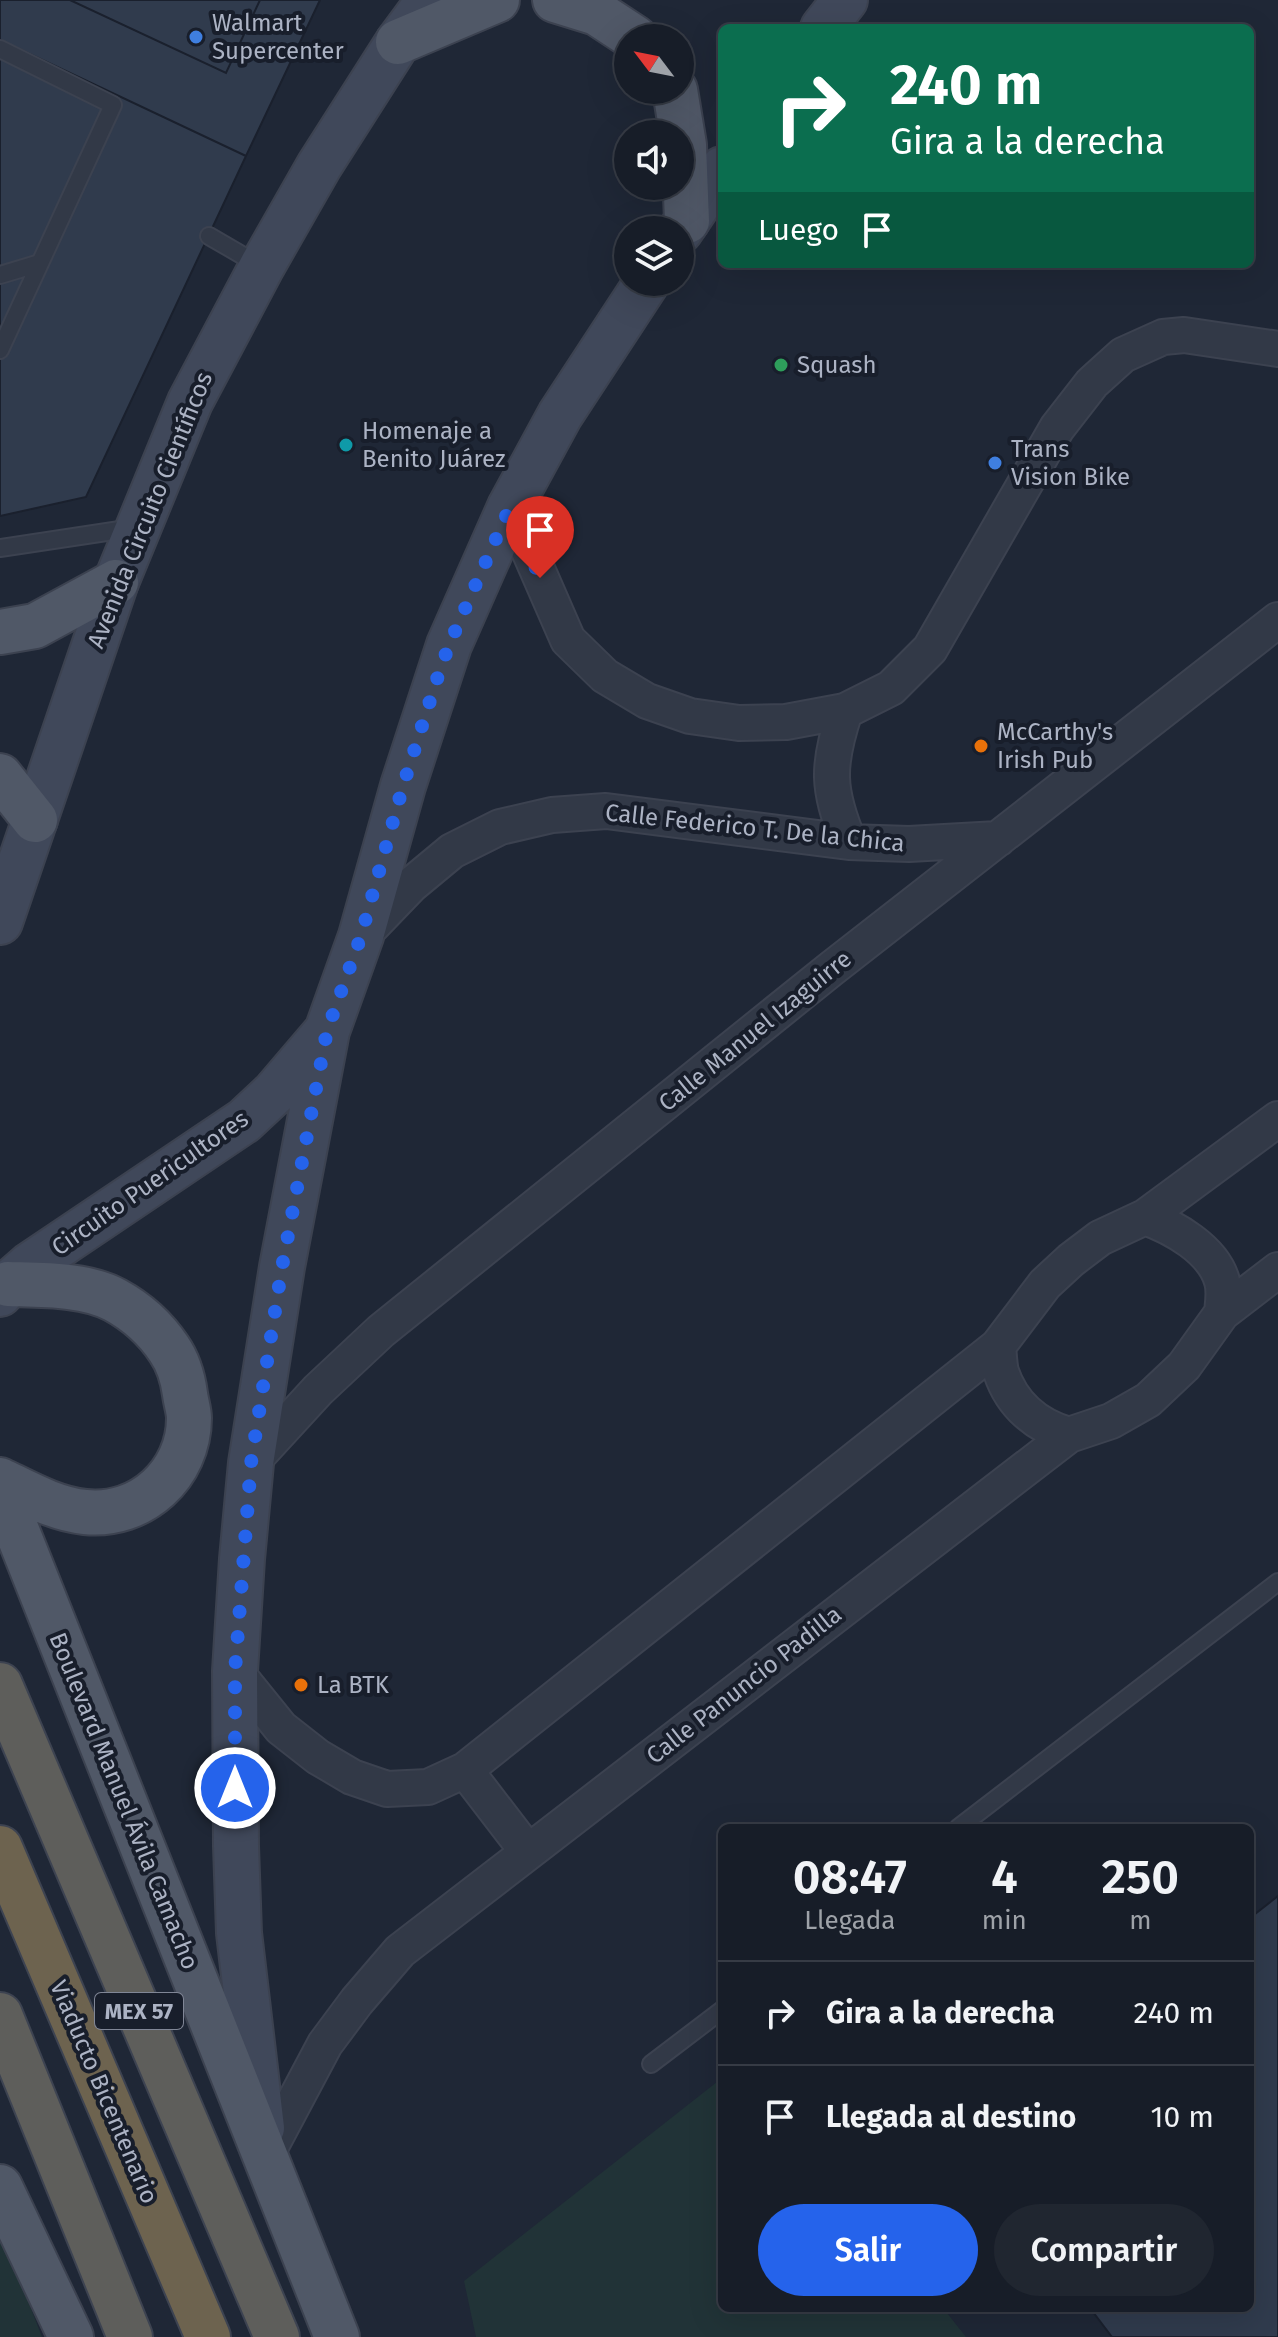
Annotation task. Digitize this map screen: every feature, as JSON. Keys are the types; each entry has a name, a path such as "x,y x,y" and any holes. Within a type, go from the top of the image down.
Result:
{"highway":[{"name":"MEX 57","path":"0,1685 277,2337"},
{"name":"Viaducto Bicentenario","path":"0,1848 208,2337"},
{"path":"0,2015 130,2337"}],"main road":[{"name":"Avenida Circuito Científicos","path":"0,922 116,582 190,402 319,166 398,42 429,0"},
{"path":"398,42 497,0"},
{"path":"555,0 597,13 614,24"},
{"path":"826,24 845,0"},
{"path":"677,104 684,145 683,216"},
{"path":"690,216 718,175"},
{"path":"265,2157 239,1933 235,1671 251,1463 282,1267 327,1031 361,936 403,786 449,645 510,507 560,415 638,296"},
{"path":"0,632 35,626 116,582"},
{"path":"0,776 35,820"},
{"name":"Circuito Puericultores","path":"4,1289 30,1265 244,1121 274,1093 327,1031"},
{"path":"0,1480 57,1506 85,1512 114,1512 146,1500 167,1479 185,1446 189,1418 183,1380 171,1350 145,1319 113,1299 76,1288 4,1289"},
{"name":"Boulevard Manuel Ávila Camacho","path":"0,1488 337,2337"},
{"path":"0,2187 71,2337"}],"street":[{"path":"510,507 568,640 605,676 647,701 690,716 739,723 786,722 845,711 891,688 930,649 1057,428 1092,383 1123,355 1163,337 1184,335 1278,349"},
{"name":"Calle Manuel Izaguirre","path":"251,1463 318,1390 381,1331 831,969 1278,620"},
{"path":"845,711 834,745 832,778 835,809 849,842"},
{"name":"Calle Federico T. De la Chica","path":"361,936 411,885 452,851 500,827 552,815 606,811 849,842 909,844 998,839"},
{"path":"235,1671 281,1728 318,1757 352,1777 387,1789 428,1787 465,1770 998,1346 1045,1284 1071,1260 1100,1238 1145,1217 1278,1119"},
{"path":"1145,1217 1178,1232 1209,1259 1222,1279 1222,1313"},
{"name":"Calle Panuncio Padilla","path":"265,2157 325,2044 400,1951 1069,1435 1111,1421 1148,1400 1184,1366 1222,1313 1278,1270"},
{"path":"998,1346 1001,1371 1017,1402 1037,1422 1069,1435"},
{"path":"465,1770 528,1852"}],"lane":[{"path":"0,49 113,105 0,350"},
{"path":"209,236 262,266"},
{"path":"0,275 40,263"},
{"path":"0,548 138,527"},
{"path":"963,1824 1278,1582"},
{"path":"651,2064 718,2013"}],"shaded area":[{"path":"718,2081 718,2312 946,2312 966,2337 476,2337 464,2281"},
{"path":"0,2229 42,2337 0,2337"}],"building":[{"path":"0,0 70,0 226,73 260,0 320,0 246,156 0,40"},
{"name":"Walmart Supercenter","path":"70,0 260,0 226,73"},
{"path":"0,40 246,156 86,497 0,516"},
{"path":"1278,1896 1278,2337 1112,2337 1093,2312 1254,2312 1254,1915"}],"place":[{"name":"Walmart Supercenter","path":"196,37"},
{"name":"Squash","path":"781,365"},
{"name":"Homenaje a Benito Juárez","path":"346,445"},
{"name":"Trans Vision Bike","path":"995,463"},
{"name":"McCarthy's Irish Pub","path":"981,746"},
{"name":"La BTK","path":"301,1685"}],"route":[{"path":"235,1788 235,1671 251,1463 282,1267 327,1031 361,936 436,682 449,645 510,507 540,578"}]}
